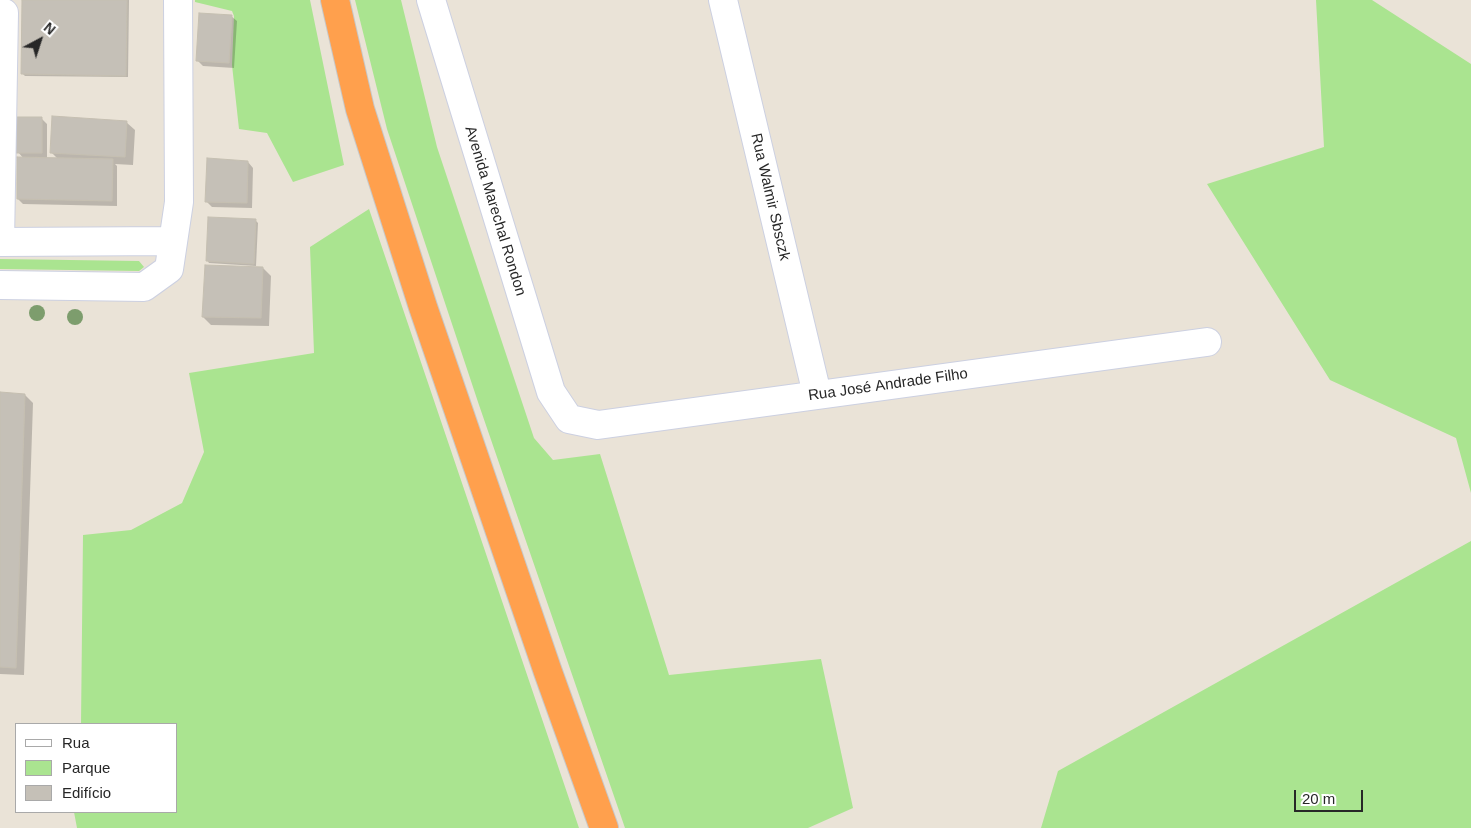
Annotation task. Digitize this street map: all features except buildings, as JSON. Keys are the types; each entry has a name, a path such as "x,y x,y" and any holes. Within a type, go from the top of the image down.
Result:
{"highway":[{"path":"335,0 360,109 417,289 541,654 604,828"}],"street":[{"path":"0,285 144,287 169,269 179,202 178,0"},
{"name":"Avenida Marechal Rondon","path":"431,0 551,392 569,418"},
{"name":"Rua Walmir Sbsczk","path":"723,0 817,394"},
{"path":"0,13 4,13 0,242 173,242"},
{"name":"Rua José Andrade Filho","path":"569,418 598,425 1207,342"}],"green space":[{"path":"195,0 310,0 344,165 293,182 267,133 239,129 232,65 234,16 232,11 195,2"},
{"path":"355,0 401,0 437,147 534,438 553,460 600,454 669,675 821,659 853,808 808,828 625,828 479,405 387,129"},
{"path":"1316,0 1372,0 1471,64 1471,493 1456,438 1330,380 1207,184 1324,147"},
{"path":"369,209 579,828 77,828 74,813 178,813 178,723 81,723 83,535 131,530 182,503 204,452 189,373 314,353 310,247"},
{"path":"0,259 139,261 144,267 139,271 0,269"},
{"path":"1471,541 1471,828 1041,828 1058,771"}]}
